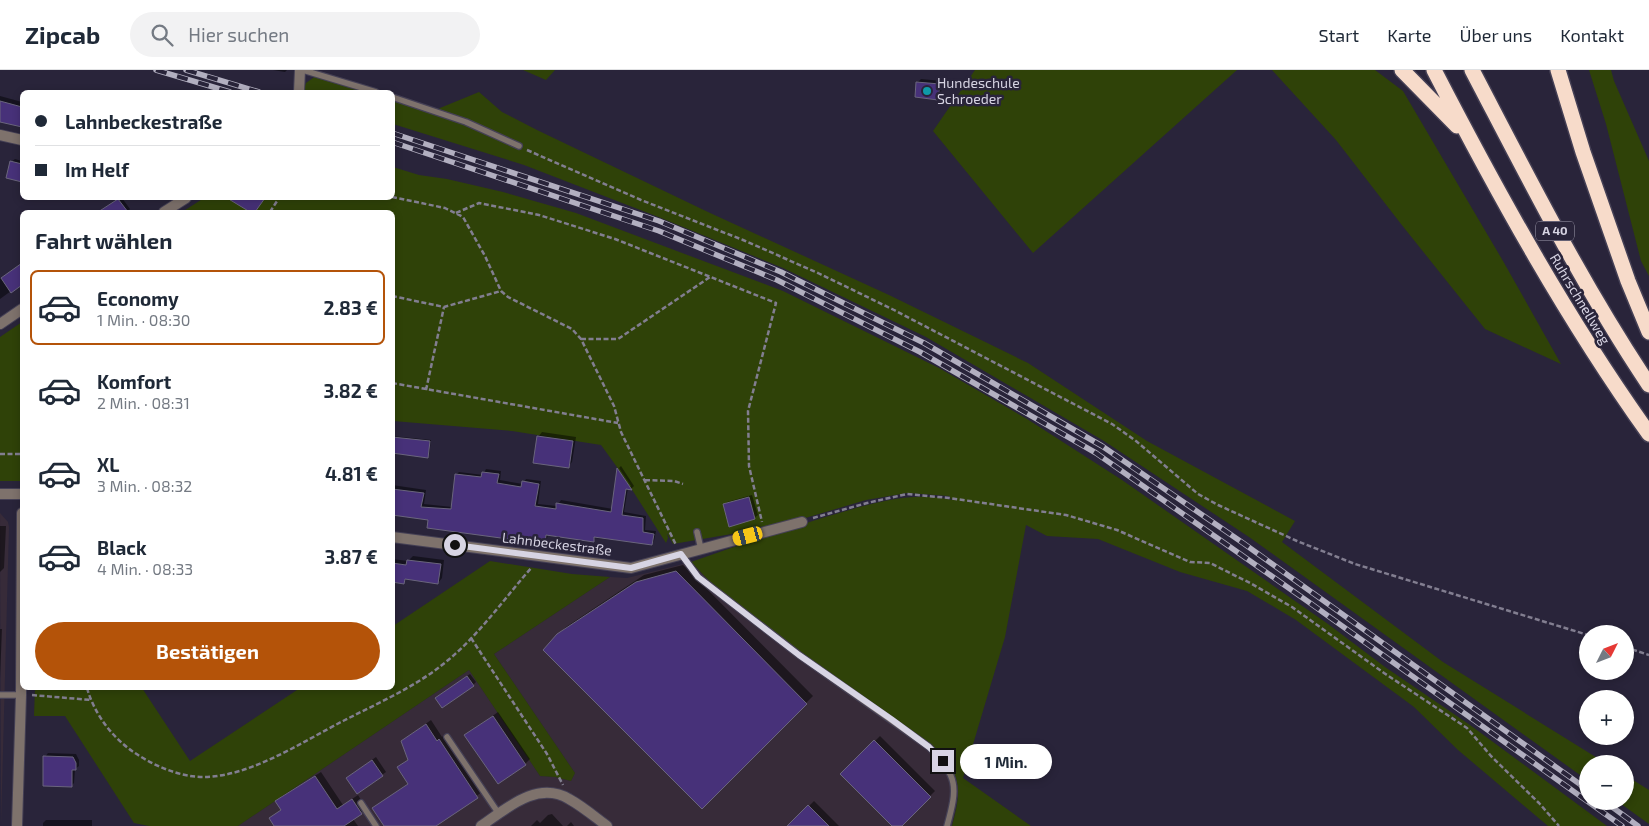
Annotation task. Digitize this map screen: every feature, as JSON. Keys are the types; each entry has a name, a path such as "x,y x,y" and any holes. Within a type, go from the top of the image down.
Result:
{"highway":[{"path":"1402,70 1469,138"},
{"name":"Ruhrschnellweg","path":"1434,70 1492,181 1589,347 1649,434"},
{"name":"Ruhrschnellweg","path":"1472,70 1550,222 1582,278 1649,385"},
{"path":"1558,70 1586,161 1628,281 1649,332"}],"street":[{"path":"299,90 302,70"},
{"path":"0,134 20,139"},
{"path":"167,210 183,200"},
{"path":"0,324 20,310"},
{"path":"0,494 20,494"},
{"name":"Lahnbeckestraße","path":"395,537 631,568 802,522"},
{"path":"17,826 21,690"},
{"path":"481,826 525,797 545,792 567,797 607,826"}],"lane":[{"path":"302,70 369,90"},
{"path":"395,98 466,122 519,146"},
{"path":"697,532 701,549"},
{"path":"681,554 698,577 799,655 929,747 943,761 950,774 955,791 947,826"},
{"path":"0,695 21,695"},
{"path":"447,737 499,814"},
{"path":"361,803 376,826"}],"path":[{"path":"519,146 641,200 818,273 894,310 1112,424 1136,441 1198,494 1218,505 1297,541 1356,564 1579,633"},
{"path":"395,199 436,206 463,217 501,290 508,297 572,329 581,339 614,406 621,432 681,554"},
{"path":"456,213 479,203 539,215 615,239 776,303 748,410 748,466 764,532"},
{"path":"581,339 618,339 710,277"},
{"path":"395,297 444,307 501,290"},
{"path":"426,390 444,307"},
{"path":"395,384 618,423"},
{"path":"0,454 20,454"},
{"path":"645,480 674,481 683,484"},
{"path":"802,522 867,502 907,494 949,498 1066,515 1117,530 1190,562 1210,563 1292,607 1384,673 1466,728 1491,756 1539,802 1559,826"},
{"path":"88,690 91,700 110,732 123,745 141,758 186,775 202,777 228,774 270,758 416,682 442,665 471,638 541,556"},
{"path":"471,638 547,754 560,777 567,797"},
{"path":"1634,650 1649,655"},
{"path":"21,695 91,700"}],"shaded area":[{"path":"0,513 8,522 9,527 1,826"},
{"path":"691,562 720,592 803,654 931,744 944,757 954,771 959,790 952,826 238,826 469,670 540,776 571,781 575,773 494,654 610,577 627,578"}],"green space":[{"path":"523,70 555,70 546,80"},
{"path":"975,70 1237,70 1033,253 933,131"},
{"path":"1272,70 1375,70 1403,91 1561,364 1485,329 1336,140"},
{"path":"1589,70 1611,70 1649,161 1649,276 1641,261 1606,124"},
{"path":"317,75 363,90 304,90 306,83"},
{"path":"479,92 502,112 537,130 708,212 889,295 1028,363 1147,441 1295,521 1282,542 1443,662 1593,755 1579,755 1579,774 1249,537 1104,441 926,337 783,268 661,218 524,165 395,125 395,101 434,114 440,108"},
{"path":"395,168 419,175 447,179 503,192 576,213 783,291 939,368 1027,419 1122,480 1328,624 1385,667 1470,725 1579,805 1579,810 1585,810 1607,826 1548,826 1458,750 1414,707 1296,620 1247,591 1180,572 1098,539 1047,536 1026,525 1005,637 963,778 1031,826 952,826 958,800 957,781 954,772 941,754 931,744 803,654 720,592 691,562 805,523 870,504 919,497 936,497 952,500 949,496 907,493 866,500 761,529 673,544 667,533 666,543 601,445 512,431 395,421 395,210 185,210 201,200 395,200"},
{"path":"20,323 20,481 0,481 0,337"},
{"path":"490,561 572,574 610,577 494,654 575,773 571,781 540,776 469,670 238,826 149,826 134,823 65,716 34,716 35,690 143,690 190,761 297,690 395,690 395,625"},
{"path":"1634,781 1649,790 1649,824 1630,810 1634,810"}],"building":[{"name":"Hundeschule Schroeder","path":"916,82 940,84 938,100 915,97"},
{"path":"0,101 20,106 20,127 0,122"},
{"path":"10,161 20,164 20,182 6,178"},
{"path":"119,200 126,210 101,210"},
{"path":"230,200 264,200 256,210 247,210"},
{"path":"20,264 20,286 11,293 1,278"},
{"path":"537,436 573,441 569,468 533,463"},
{"path":"395,437 430,441 428,458 395,453"},
{"path":"617,468 632,490 626,489 622,515 643,518 643,532 654,534 652,545 594,537 594,542 546,535 545,544 427,528 428,520 395,515 395,489 424,493 421,507 451,509 455,474 481,477 482,472 499,474 497,483 521,487 522,481 539,484 535,506 556,509 556,503 611,512"},
{"path":"749,497 755,519 729,527 723,504"},
{"path":"407,560 441,564 438,584 405,579 404,584 395,582 395,563 406,565"},
{"path":"676,571 807,704 702,809 543,650 557,634 636,582"},
{"path":"467,676 474,686 442,708 435,698"},
{"path":"493,716 526,765 498,784 464,735"},
{"path":"426,724 437,741 439,739 478,798 436,826 384,826 372,808 408,784 397,767 408,760 401,741"},
{"path":"874,740 931,797 902,826 892,826 840,774"},
{"path":"43,756 73,757 76,763 76,770 72,770 72,787 43,786"},
{"path":"372,760 383,776 357,794 346,778"},
{"path":"315,776 337,809 352,799 362,814 344,826 274,826 269,818 281,810 275,801"},
{"path":"808,805 829,826 787,826"}],"railway":[{"path":"156,70 223,90"},
{"path":"186,70 252,90"},
{"path":"395,134 659,221 781,272 924,343 1102,446 1243,543 1579,784"},
{"path":"395,143 659,231 777,280 920,352 1096,453 1622,826"},
{"path":"1616,810 1638,826"}],"place":[{"name":"Hundeschule Schroeder","path":"927,91"}],"route":[{"path":"455,545 631,568 681,554 698,577 799,655 929,747 943,761"}]}
